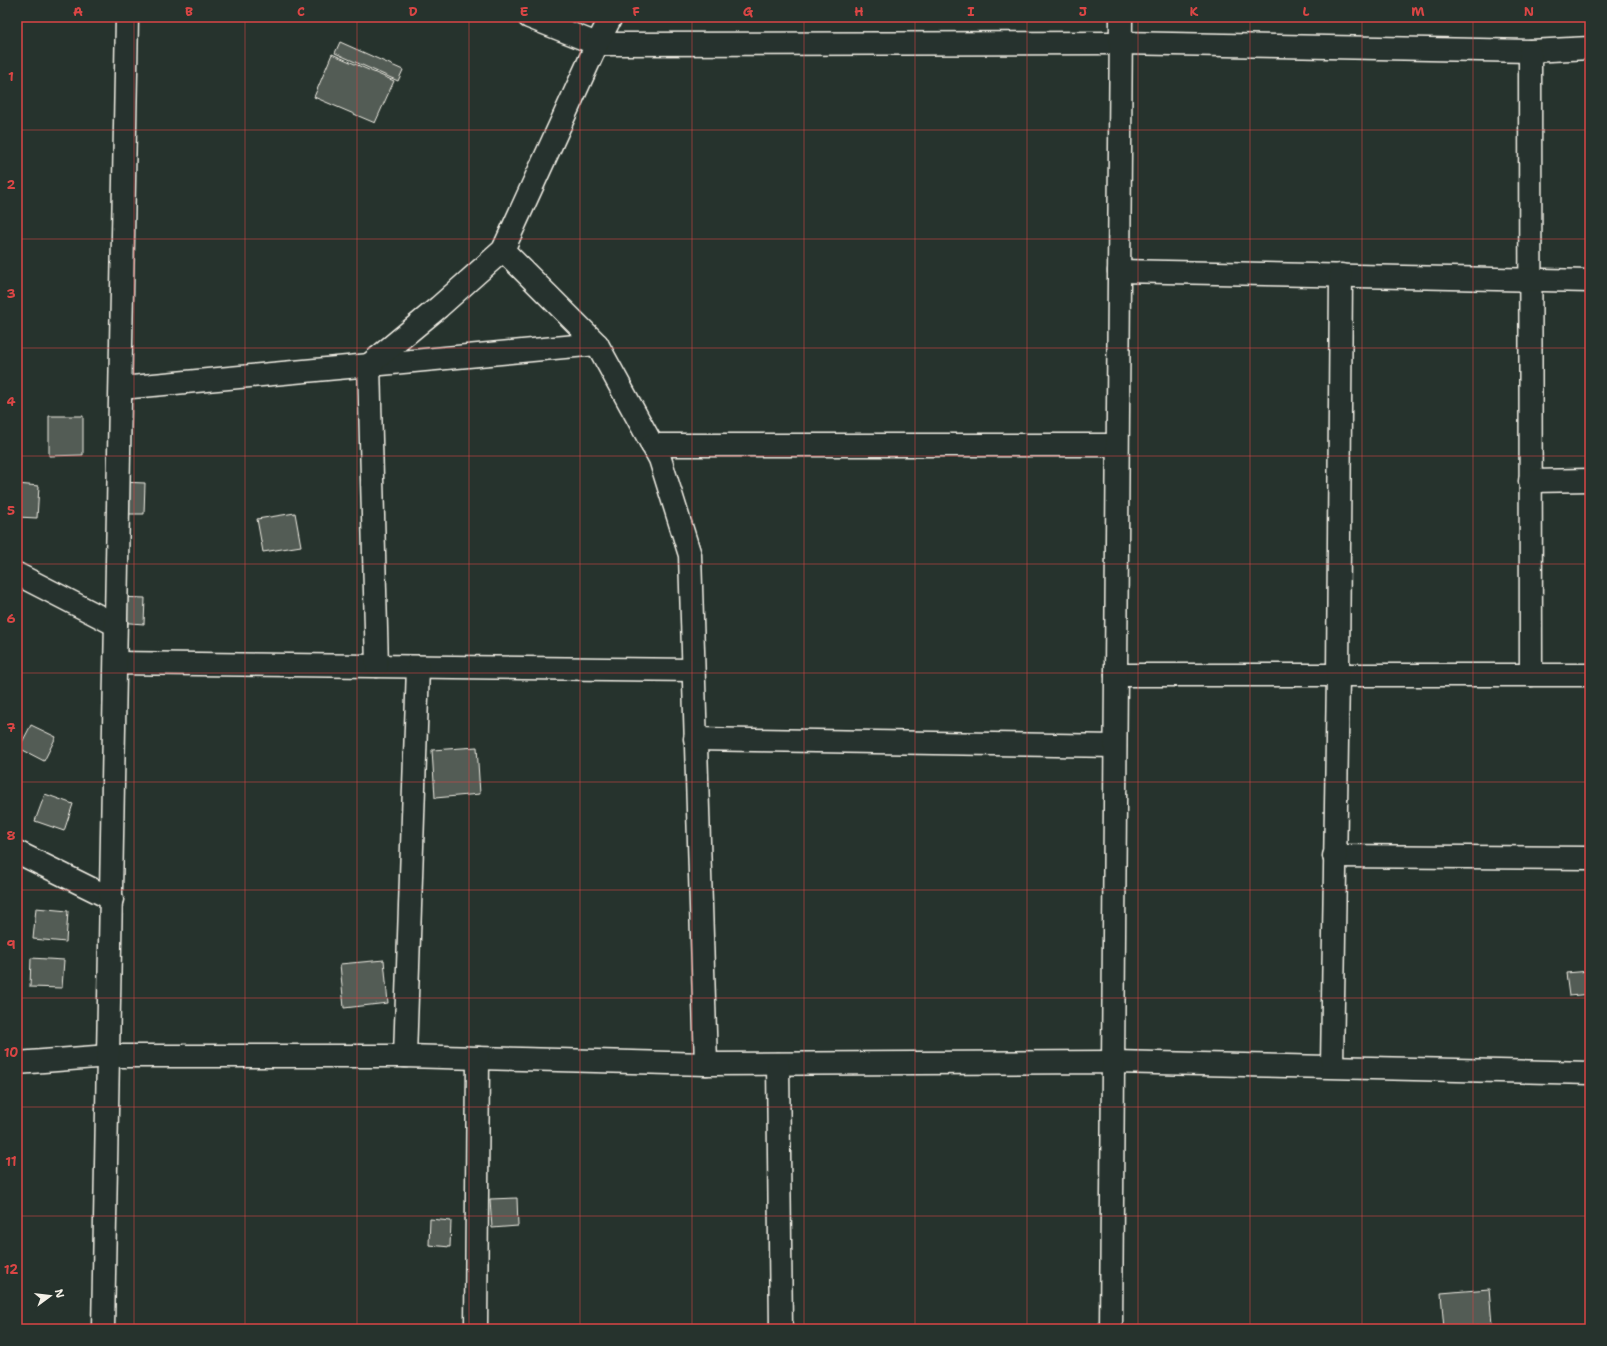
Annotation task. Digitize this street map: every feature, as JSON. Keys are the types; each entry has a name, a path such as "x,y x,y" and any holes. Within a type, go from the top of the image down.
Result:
{"street":[{"path":"103,1329 128,17"},
{"path":"529,17 597,44 1120,43 1530,51 1590,48"},
{"path":"369,365 440,307 503,250 597,44 611,17"},
{"path":"1111,1329 1121,17"},
{"path":"1530,51 1530,675"},
{"path":"503,250 597,344 660,459 690,555 706,1064"},
{"path":"1119,271 1590,281"},
{"path":"1332,1066 1334,856 1338,675 1341,275"},
{"path":"121,388 597,344"},
{"path":"369,365 377,666"},
{"path":"652,445 1117,445"},
{"path":"1530,481 1590,480"},
{"path":"17,574 116,626"},
{"path":"116,663 693,670"},
{"path":"405,1056 418,667"},
{"path":"1116,675 1590,675"},
{"path":"696,739 1115,746"},
{"path":"17,852 112,899"},
{"path":"1334,856 1590,858"},
{"path":"17,1064 109,1056 405,1056 706,1064 1113,1062 1590,1072"},
{"path":"476,1329 478,1058"},
{"path":"778,1064 781,1329"}],"building":[{"path":"340,42 403,70 398,81 335,53"},
{"path":"332,54 394,81 375,123 314,97"},
{"path":"49,416 83,416 83,455 49,456"},
{"path":"120,482 145,483 144,514 119,514"},
{"path":"17,484 39,486 37,518 17,517"},
{"path":"295,513 301,546 263,552 257,519"},
{"path":"118,597 145,598 144,624 117,622"},
{"path":"31,725 56,737 44,761 19,748"},
{"path":"477,747 480,794 435,798 432,750"},
{"path":"45,794 73,804 64,831 35,821"},
{"path":"36,908 68,911 66,942 33,939"},
{"path":"31,958 64,960 62,988 30,987"},
{"path":"384,960 388,1003 344,1008 340,964"},
{"path":"1590,971 1590,994 1569,996 1566,973"},
{"path":"517,1198 518,1226 492,1228 490,1199"},
{"path":"430,1219 451,1221 450,1247 429,1245"},
{"path":"1489,1289 1492,1325 1444,1329 1441,1293"}]}
